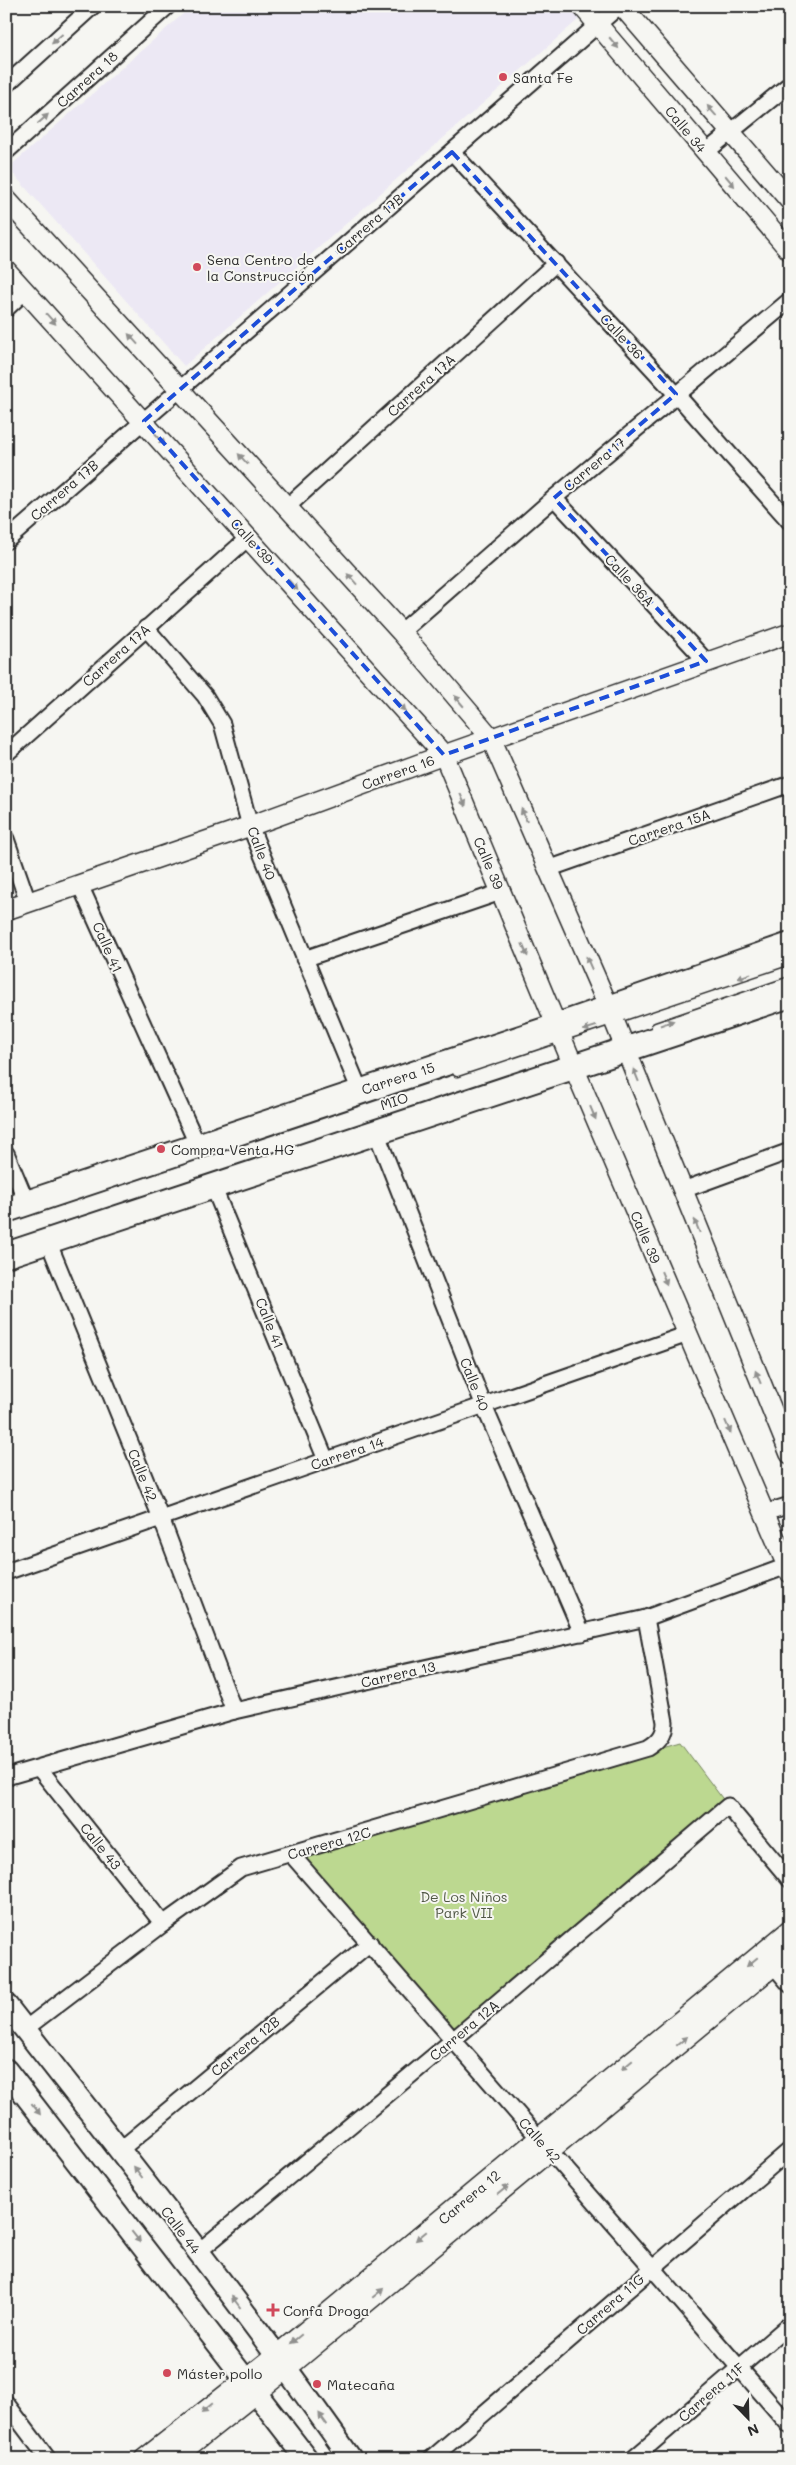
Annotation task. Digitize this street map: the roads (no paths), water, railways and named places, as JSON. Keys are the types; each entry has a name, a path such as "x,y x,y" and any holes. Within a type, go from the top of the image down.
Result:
{"main road":[{"name":"Carrera 15","path":"17,1206 360,1091 559,1032 612,1014 790,944"},
{"path":"6,1255 376,1132 622,1042 790,995"},
{"name":"Calle 44","path":"6,2005 198,2252 351,2459"},
{"path":"6,2070 307,2459"}],"street":[{"path":"6,85 93,6"},
{"name":"Carrera 18","path":"6,152 168,6"},
{"name":"Calle 34","path":"582,6 790,251"},
{"path":"621,6 790,201"},
{"name":"Carrera 17B","path":"6,541 621,6"},
{"path":"706,152 790,84"},
{"name":"Calle 36","path":"452,152 676,394 790,522"},
{"path":"6,199 400,632 491,738 612,1014 790,1454"},
{"name":"Carrera 17A","path":"287,507 556,264"},
{"name":"Calle 39","path":"6,270 444,755 570,1060 788,1569"},
{"path":"6,308 25,291"},
{"name":"Carrera 17","path":"400,632 676,394 790,300"},
{"name":"Calle 36A","path":"554,498 706,661"},
{"name":"Carrera 17A","path":"6,754 249,537"},
{"name":"Calle 40","path":"146,628 205,696 222,724 250,826 360,1091"},
{"name":"Carrera 16","path":"6,910 250,826 706,661 788,638"},
{"name":"Carrera 15A","path":"548,869 790,784"},
{"path":"6,839 28,902"},
{"name":"Calle 41","path":"80,885 198,1146"},
{"path":"304,959 501,892"},
{"name":"Calle 40","path":"376,1132 484,1406 582,1633"},
{"path":"683,1190 790,1151"},
{"path":"6,1153 17,1206"},
{"name":"Calle 41","path":"213,1186 326,1460"},
{"name":"Calle 42","path":"48,1241 161,1518 234,1710"},
{"name":"Carrera 14","path":"6,1572 688,1334"},
{"path":"764,1513 790,1505"},
{"name":"Carrera 13","path":"6,1777 234,1710 646,1618 788,1569"},
{"name":"Carrera 12C","path":"25,2029 241,1868 648,1748 660,1739 665,1728 646,1618"},
{"name":"Calle 43","path":"39,1768 164,1924"},
{"name":"Carrera 12A","path":"198,2252 454,2040 728,1806 790,1880"},
{"name":"Calle 42","path":"291,1854 790,2426"},
{"name":"Carrera 12","path":"144,2459 281,2362 544,2145 790,1930"},
{"name":"Carrera 12B","path":"120,2150 370,1943"},
{"name":"Carrera 12","path":"544,2145 790,1952"},
{"path":"774,1966 790,1985"},
{"name":"Carrera 11G","path":"431,2459 790,2150"},
{"name":"Carrera 11F","path":"633,2459 790,2324"},
{"name":"Carrera 12","path":"173,2459 250,2385"},
{"path":"6,2402 48,2459"}],"lane":[{"path":"612,1014 790,960"},
{"path":"651,1029 790,981"},
{"path":"447,1075 559,1032"}],"place":[{"name":"Santa Fe","path":"503,77"},
{"name":"Sena Centro de la Construcción","path":"197,267"},
{"name":"Compra Venta HG","path":"161,1149"},
{"name":"Confa Droga","path":"273,2310"},
{"name":"Máster pollo","path":"167,2373"},
{"name":"Matecaña","path":"317,2384"}],"park label":[{"name":"De Los Niños Park VII","path":"464,1904"}]}
